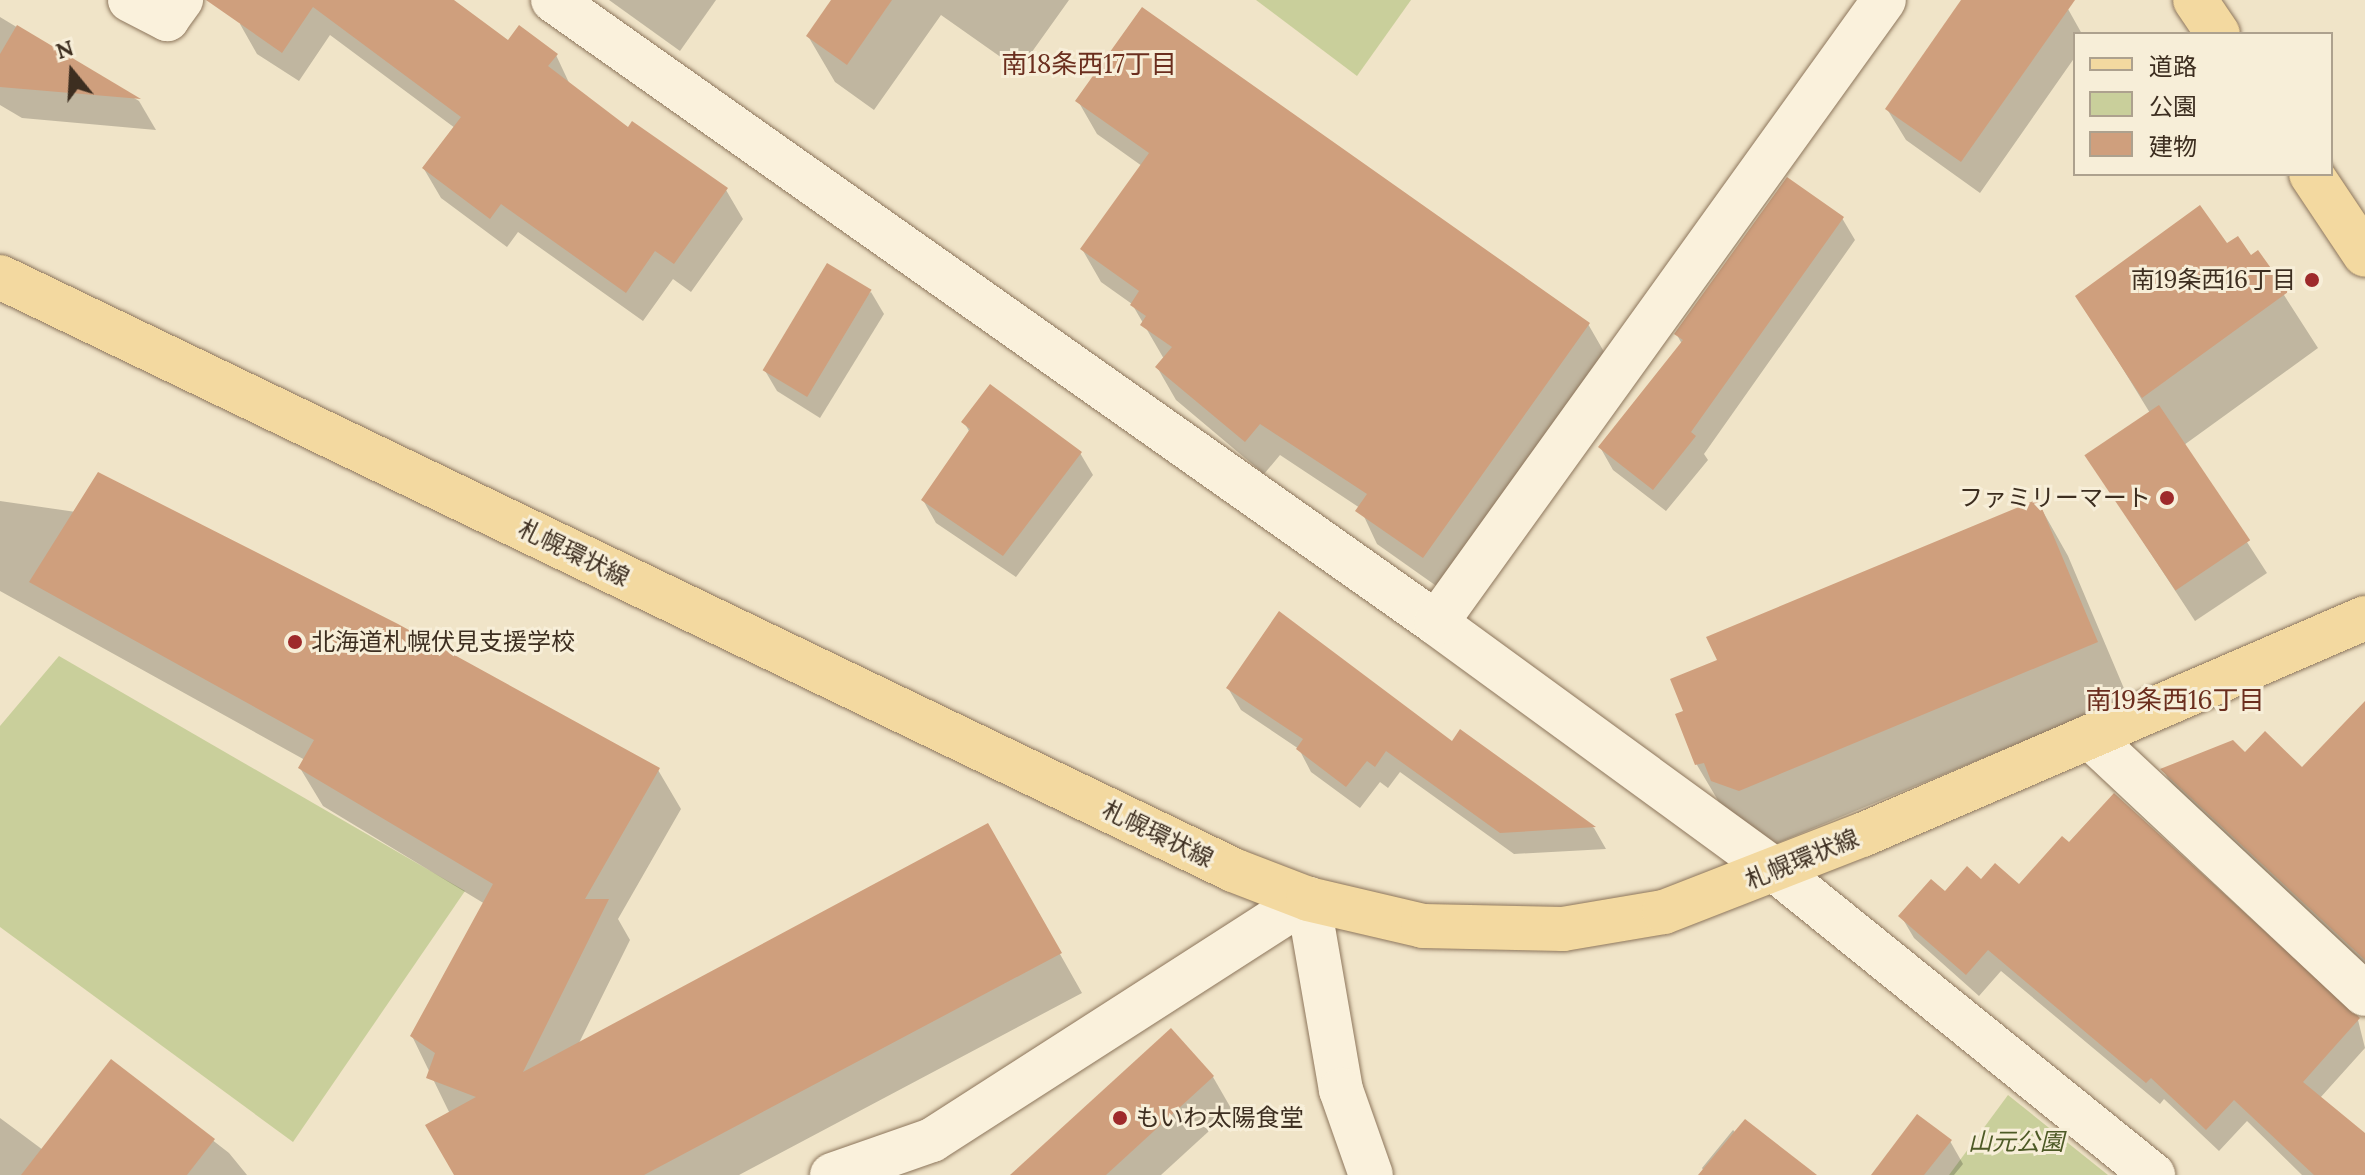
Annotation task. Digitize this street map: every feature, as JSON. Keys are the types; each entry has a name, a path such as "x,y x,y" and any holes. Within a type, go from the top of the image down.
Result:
{"main road":[{"path":"2195,0 2217,32"},
{"path":"2312,176 2365,255"},
{"name":"札幌環状線","path":"0,277 1218,863 1308,899 1423,926 1563,929 1664,912 1775,870 2365,618"}],"street":[{"path":"130,0 167,19 181,0"},
{"path":"553,0 1436,623 1775,870 2153,1175"},
{"path":"1436,623 1884,0"},
{"path":"2090,737 2365,994"},
{"path":"832,1175 932,1140 1308,899 1341,1090 1371,1175"}],"green space":[{"path":"1256,0 1411,0 1357,76"},
{"path":"59,656 465,891 293,1142 0,927 0,726"},
{"name":"山元公園","path":"2008,1095 2108,1175 1949,1175"}],"building":[{"path":"206,0 454,0 508,40 519,25 558,54 548,66 628,127 632,121 728,188 674,264 655,251 626,293 501,204 490,219 422,168 461,117 313,7 282,53"},
{"path":"831,0 892,0 847,65 806,36"},
{"path":"1961,0 2075,0 1961,162 1885,109"},
{"path":"1142,7 1590,323 1423,558 1355,511 1367,494 1260,424 1245,442 1155,367 1172,347 1140,325 1146,316 1130,305 1139,291 1080,249 1149,153 1075,101"},
{"path":"17,25 141,99 0,87 0,54"},
{"path":"1787,177 1844,217 1691,432 1696,436 1653,490 1598,447 1683,340 1674,334"},
{"path":"2200,205 2227,243 2238,236 2251,255 2258,250 2288,292 2142,398 2075,296"},
{"path":"827,263 872,290 807,397 763,370"},
{"path":"990,384 1082,452 1003,556 921,500 970,429 961,422"},
{"name":"ファミリーマート","path":"2159,405 2250,540 2176,590 2084,455"},
{"path":"98,472 398,624 660,768 585,899 609,899 523,1072 988,823 1062,953 644,1175 454,1175 425,1125 476,1097 426,1078 435,1053 410,1036 493,884 298,768 314,740 29,582"},
{"path":"2038,499 2098,642 1739,791 1711,781 1704,763 1695,765 1675,714 1683,711 1670,679 1717,660 1706,637"},
{"path":"1279,611 1452,741 1460,729 1596,827 1500,833 1386,751 1375,767 1367,761 1346,787 1296,749 1303,739 1226,688"},
{"path":"2365,701 2365,960 2160,769 2233,740 2245,752 2265,731 2302,767"},
{"path":"2114,793 2360,1018 2303,1082 2365,1133 2365,1175 2314,1175 2234,1100 2206,1130 2151,1078 2146,1083 1988,950 1966,975 1898,916 1931,879 1945,891 1967,866 1981,879 1995,863 2019,884 2062,836 2069,842"},
{"name":"もいわ太陽食堂","path":"1171,1028 1214,1076 1106,1175 1010,1175"},
{"path":"111,1059 215,1139 187,1175 21,1175"},
{"path":"1917,1114 1952,1140 1924,1175 1871,1175"},
{"path":"1745,1119 1817,1175 1698,1175"}],"place":[{"name":"南19条西16丁目","path":"2312,280"},
{"name":"ファミリーマート","path":"2167,498"},
{"name":"北海道札幌伏見支援学校","path":"295,642"},
{"name":"もいわ太陽食堂","path":"1120,1118"}],"district":[{"name":"南18条西17丁目","path":"1089,64"},
{"name":"南19条西16丁目","path":"2175,700"}]}
